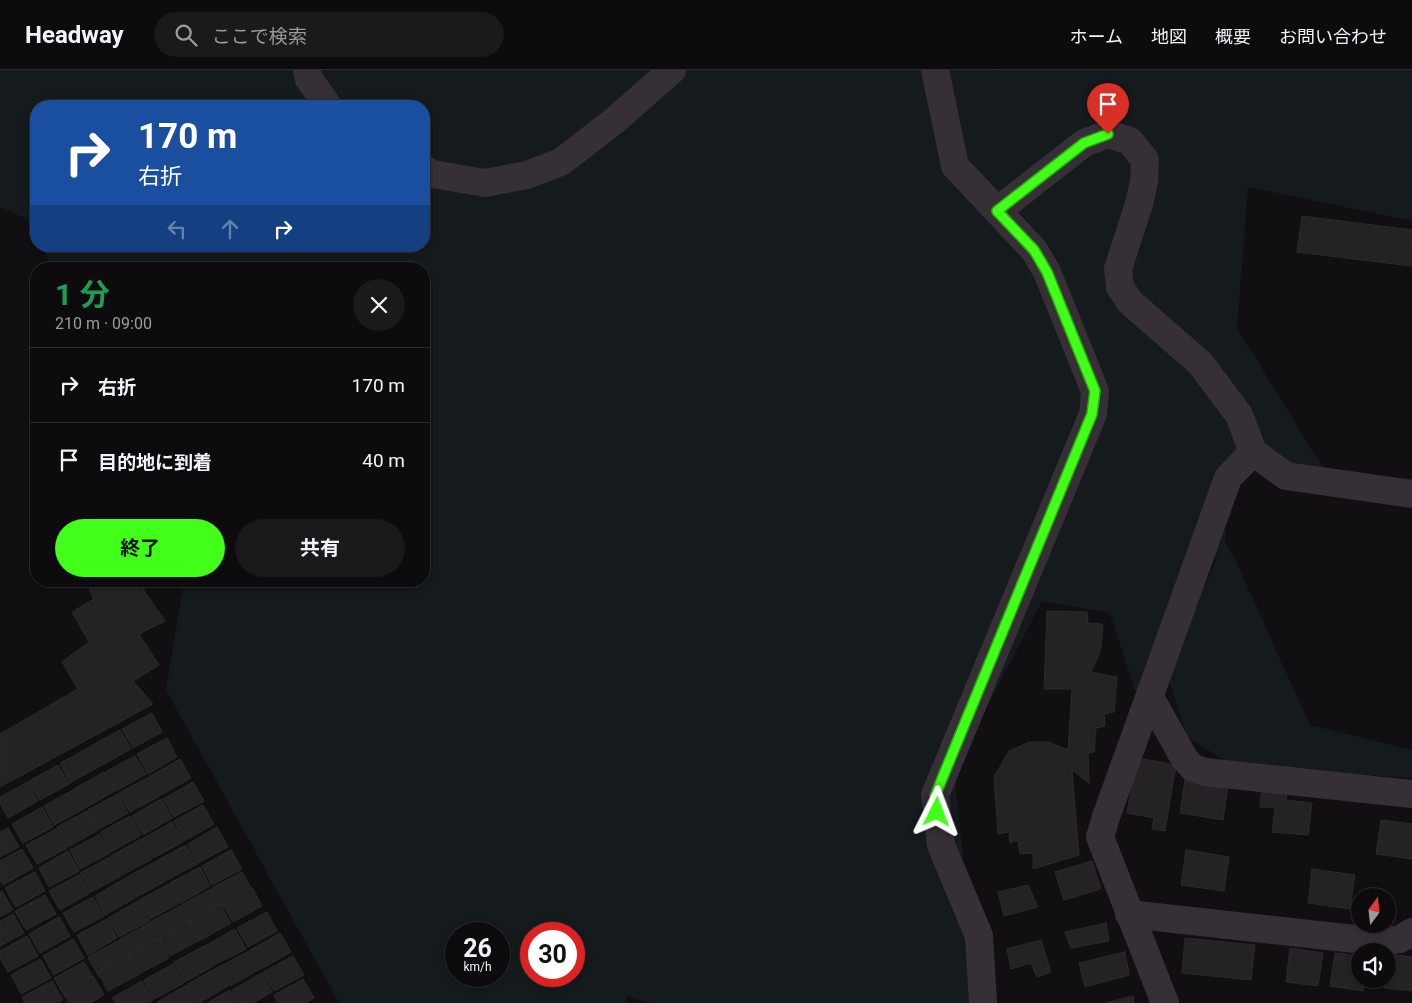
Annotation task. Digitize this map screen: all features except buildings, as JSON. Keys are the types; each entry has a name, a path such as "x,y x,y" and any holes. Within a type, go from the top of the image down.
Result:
{"street":[{"path":"307,70 309,79 324,100"},
{"path":"430,172 485,183 527,175 561,162 614,121 672,70"},
{"path":"935,70 955,166 1034,250 1047,272 1095,391 1092,414 935,796 941,845 979,936 983,1003"},
{"path":"997,211 1084,143 1108,134 1130,141 1145,160 1144,182 1139,204 1118,269 1120,287 1130,302 1200,363 1239,415 1253,452 1286,476 1412,494"},
{"path":"1165,1003 1100,837 1228,478 1253,452"},
{"path":"1150,697 1184,758 1194,768 1205,772 1412,794"},
{"path":"1129,914 1382,942 1400,939 1412,932"}],"shaded area":[{"path":"0,70 998,70 999,75 999,70 1412,70 1412,221 1248,187 1237,328 1327,474 1227,458 1225,541 1235,559 1310,725 1412,750 1412,778 1234,766 1187,737 1166,671 1221,549 1137,697 1110,613 1042,601 954,771 978,1003 650,1003 627,996 625,1003 339,1003 166,690 183,587 430,587 430,262 48,262 46,252 430,252 430,100 30,100 30,220 0,207"}],"route":[{"path":"937,812 935,796 1092,414 1094,402 1095,391 1047,272 1034,250 997,211 1084,143 1108,134"}]}
